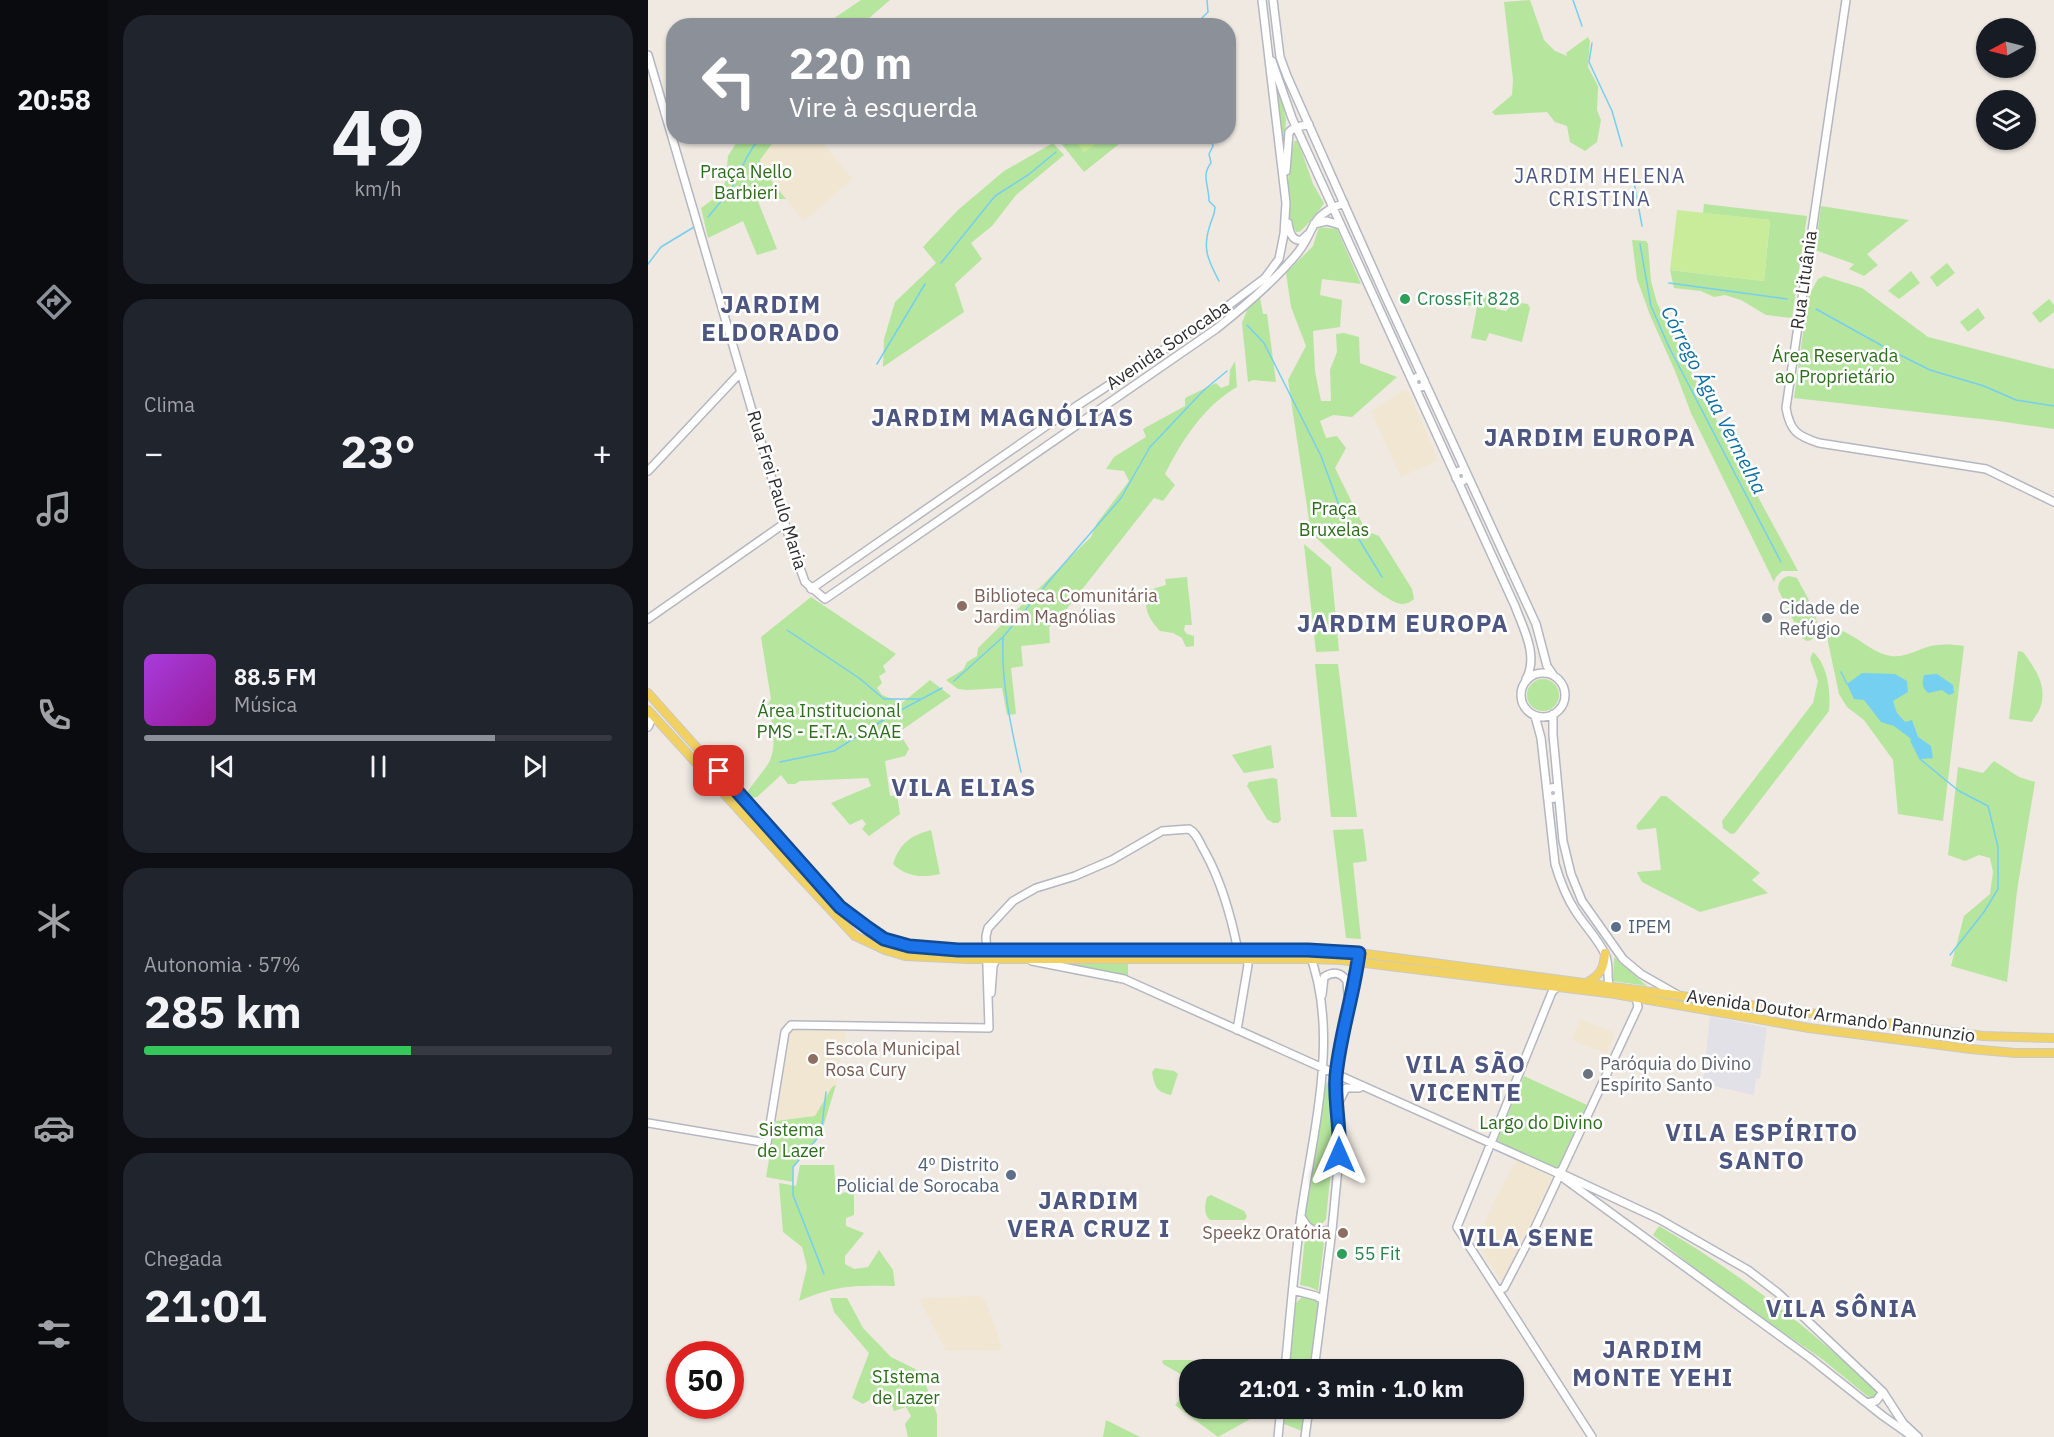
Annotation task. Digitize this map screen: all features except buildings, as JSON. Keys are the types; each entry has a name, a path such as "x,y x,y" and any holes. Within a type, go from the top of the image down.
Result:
{"main road":[{"path":"650,695 651,713"},
{"name":"Avenida Doutor Armando Pannunzio","path":"650,695 840,907 884,939 909,946 986,950 1308,950 1359,953 1983,1036 2054,1038"},
{"name":"Avenida Doutor Armando Pannunzio","path":"651,713 855,936 885,950 905,956 1025,960 1312,958 1615,994 1809,1028 1971,1049 2015,1053 2054,1053"},
{"path":"1588,982 1604,967 1605,953"},
{"path":"1756,1007 1801,1017 1809,1028"}],"street":[{"path":"1262,0 1285,185"},
{"path":"1264,20 1272,60 1284,99 1456,479 1496,561 1528,642 1532,662 1522,686 1521,700 1529,713 1535,716 1544,717 1553,714 1563,706 1565,698 1563,685 1554,676 1545,660 1536,624 1381,288 1283,67 1276,33 1273,0"},
{"name":"Rua Lituânia","path":"1846,0 1786,408 1788,418 1800,436 1819,443 1986,469 2054,502"},
{"name":"Rua Frei Paulo Maria","path":"648,55 666,117"},
{"path":"1285,185 1290,132 1296,127 1309,124"},
{"name":"Rua Frei Paulo Maria","path":"674,144 785,523 805,582 811,590 825,599"},
{"name":"Avenida Sorocaba","path":"811,590 1049,424 1209,320 1265,278 1279,259 1286,214 1285,185"},
{"name":"Avenida Sorocaba","path":"825,599 1216,329 1275,278 1300,250 1312,225 1326,211 1344,203"},
{"path":"1286,214 1288,228 1295,239 1302,240 1308,233"},
{"path":"1312,225 1327,221 1338,223 1341,227"},
{"path":"1372,292 1378,295 1381,288"},
{"path":"648,471 740,373"},
{"path":"1413,385 1421,387 1424,380"},
{"path":"1456,479 1464,482 1467,474"},
{"path":"648,618 785,523"},
{"path":"1526,679 1540,672 1554,676"},
{"path":"651,713 648,727 661,724"},
{"path":"1553,714 1558,792 1566,859 1582,902 1602,933 1623,959 1641,974 1678,995"},
{"path":"1535,716 1541,738 1552,848 1560,880 1574,909 1605,953 1609,969 1608,985 1615,994"},
{"path":"1547,794 1552,787 1558,792"},
{"path":"989,1028 986,932 1013,902 1036,888 1076,876 1112,860 1162,831 1189,829 1195,834 1217,875 1227,900 1241,950 1247,959 1238,1030"},
{"path":"1308,950 1312,958 1322,1003"},
{"path":"1315,1359 1341,1136 1336,1076 1359,953"},
{"path":"989,1028 993,966 996,959"},
{"path":"1025,960 1124,980 1659,1219 1748,1270 1778,1293 1883,1392 1903,1423 1918,1437"},
{"path":"1285,1359 1301,1217 1323,1069 1322,983 1324,978 1331,973 1344,977 1349,993 1339,1048 1340,1056"},
{"path":"1556,988 1552,992 1457,1227 1592,1437"},
{"path":"1498,1290 1504,1288 1533,1232 1558,1173 1638,1007 1636,998"},
{"path":"648,1123 767,1143 785,1032 791,1025 989,1028"},
{"path":"1337,1106 1346,1088 1364,1089"},
{"path":"1558,1173 1810,1358 1882,1416 1913,1437"},
{"path":"1611,1213 1610,1203 1617,1200"},
{"path":"1301,1217 1314,1232 1332,1230"},
{"path":"1293,1290 1323,1300"},
{"path":"1292,1303 1299,1296 1308,1294"},
{"path":"1867,1403 1876,1401 1883,1392"},
{"path":"1882,1416 1885,1402 1883,1392"},
{"path":"1278,1437 1280,1419"},
{"path":"1305,1437 1307,1419"}],"shaded area":[{"path":"772,144 824,144 852,179 804,221 762,169 760,160"},
{"path":"1405,390 1409,393 1438,460 1401,477 1371,411"},
{"path":"1710,1016 1767,1028 1760,1078 1756,1079 1754,1095 1703,1084"},
{"path":"1580,1019 1615,1033 1607,1054 1572,1040"},
{"name":"Escola Municipal Rosa Cury","path":"794,1029 846,1031 836,1085 815,1116 776,1121 790,1033"},
{"path":"1516,1160 1553,1177 1502,1282 1477,1244 1492,1206"},
{"path":"979,1296 985,1300 1002,1347 1001,1350 946,1351 920,1300 922,1298"}],"green space":[{"path":"861,0 890,0 869,18 834,18"},
{"path":"1530,0 1544,40 1555,51 1567,56 1566,53 1588,37 1590,41 1588,67 1598,86 1597,110 1601,120 1597,142 1585,151 1570,142 1567,126 1555,122 1547,112 1495,115 1492,112 1512,95 1513,80 1504,2"},
{"path":"1275,87 1279,89 1286,119 1284,153"},
{"path":"1294,141 1298,141 1313,184 1324,203 1299,232 1296,232 1291,221 1287,199"},
{"name":"Praça Nello Barbieri","path":"736,144 772,144 760,160 762,169 786,199 757,199 777,249 757,255 743,221 708,238 701,208 719,195 726,180 728,156"},
{"path":"1051,144 1064,155 1016,195 992,226 971,243 982,259 955,284 964,312 883,367 884,339 895,302 936,263 923,247 958,210 1004,171"},
{"path":"1062,144 1119,144 1084,172"},
{"path":"1078,144 1096,144 1084,152"},
{"path":"1704,204 1807,216 1792,318 1766,315 1741,300 1725,295 1714,297 1701,291 1674,288 1670,270 1764,281 1770,220 1703,213"},
{"path":"1821,206 1909,220 1867,254 1878,265 1864,276 1849,269 1854,264 1815,250"},
{"path":"1677,210 1770,220 1764,281 1670,270"},
{"name":"Praça Bruxelas","path":"1319,227 1337,229 1361,284 1322,279 1320,295 1342,300 1340,327 1313,331 1315,371 1321,401 1331,401 1330,370 1337,352 1336,334 1344,333 1359,337 1360,363 1397,377 1352,417 1333,415 1320,421 1326,438 1337,436 1346,448 1335,468 1366,531 1379,536 1412,589 1414,599 1405,604 1392,600 1368,584 1311,533 1288,380 1306,346 1291,307 1286,273 1313,246"},
{"path":"1632,240 1646,241 1648,244 1651,281 1657,303 1700,389 1798,571 1782,571 1774,582 1691,413 1650,315 1637,279"},
{"path":"1947,263 1955,273 1937,287 1930,277"},
{"path":"1911,271 1920,283 1899,299 1888,291"},
{"name":"Área Reservada ao Proprietário","path":"1824,276 1862,288 1928,337 2054,369 2054,429 1794,398 1808,297 1818,279"},
{"path":"1460,295 1479,298 1494,297 1496,309 1506,311 1515,302 1528,304 1530,308 1522,342 1489,333 1486,341 1471,338 1477,307 1460,304"},
{"path":"1260,298 1263,314 1267,314 1276,382 1253,380 1248,382 1242,323 1247,310"},
{"path":"2049,299 2054,305 2054,312 2040,323 2032,313"},
{"path":"1978,308 1985,318 1968,332 1960,322"},
{"path":"1235,361 1237,387 1204,414 1179,449 1165,474 1175,485 1163,501 1154,498 1057,621 1049,627 1050,643 1021,646 1023,666 1011,668 1016,714 1007,715 1002,688 958,689 946,680 963,670 967,662 977,656 978,648 1091,537 1097,523 1129,481 1124,471 1106,469 1114,457 1146,437 1143,429 1185,406 1185,398 1216,383 1221,388 1229,385 1230,370"},
{"path":"1304,544 1331,567 1339,651 1316,652"},
{"path":"1789,576 1797,578 1817,623 1814,637 1807,641 1802,638 1778,589 1781,580"},
{"path":"1187,577 1192,625 1185,625 1184,630 1187,634 1194,636 1194,646 1186,647 1182,638 1173,633 1160,631 1152,622 1147,612 1146,602 1149,590 1166,585 1165,579"},
{"name":"Área Institucional PMS - E.T.A. SAAE","path":"811,597 896,654 883,666 886,672 879,676 882,683 877,688 882,695 902,703 930,680 951,696 899,732 909,749 905,756 885,761 890,796 897,795 900,814 869,836 862,829 866,824 862,819 850,825 831,803 871,786 868,778 800,781 788,784 781,775 757,797 748,796 748,791 768,764 773,750 768,704 771,699 761,637"},
{"path":"1827,628 1844,632 1874,650 1891,656 1906,655 1935,645 1964,646 1943,821 1898,814 1893,760 1864,720 1847,707 1839,694"},
{"path":"2018,651 2023,652 2041,683 2040,707 2032,722 2009,719"},
{"path":"1813,652 1825,671 1829,711 1735,833 1731,834 1723,828 1722,821 1813,703 1818,681 1810,659"},
{"path":"1315,664 1338,664 1357,817 1331,817"},
{"path":"1543,679 1554,684 1559,695 1554,706 1543,711 1532,706 1527,695 1532,684"},
{"path":"1271,745 1274,768 1244,773 1232,755"},
{"path":"1994,761 2019,777 2035,782 2017,891 2007,982 1951,966 1964,916 1990,894 1993,872 1990,858 1979,855 1965,861 1948,855 1958,767 1983,773"},
{"path":"1277,779 1281,820 1278,823 1267,819 1247,786 1249,782"},
{"path":"1661,796 1666,796 1760,873 1752,880 1768,893 1700,912 1642,882 1637,872 1661,870 1656,828 1638,830 1636,826"},
{"path":"1363,829 1367,861 1353,863 1361,939 1346,938 1333,830"},
{"path":"931,830 940,874 927,876 909,874 893,864 907,841"},
{"path":"1614,957 1647,986 1613,981"},
{"path":"1059,963 1128,963 1128,976"},
{"path":"1155,1068 1174,1071 1178,1074 1171,1095 1157,1088 1152,1072"},
{"name":"Largo do Divino","path":"1524,1076 1587,1105 1558,1168 1553,1168 1497,1141"},
{"path":"1327,1082 1333,1085 1335,1130 1326,1219 1321,1224 1314,1225 1309,1224 1304,1212 1320,1109"},
{"name":"Sistema de Lazer","path":"836,1085 821,1134 793,1167 793,1182 766,1177 776,1121 815,1116 832,1087"},
{"path":"800,1165 834,1165 836,1193 854,1192 854,1215 846,1218 846,1226 864,1233 845,1256 845,1264 854,1269 868,1267 879,1250 893,1270 895,1286 846,1287 799,1301 807,1267 802,1247 783,1232 779,1183 796,1186"},
{"path":"1211,1195 1244,1211 1247,1216 1245,1220 1210,1220 1206,1215 1205,1206 1207,1197"},
{"path":"1659,1226 1747,1283 1802,1325 1880,1394 1871,1399 1822,1359 1728,1295 1653,1235"},
{"path":"1305,1238 1324,1243 1318,1291 1300,1285"},
{"path":"1302,1297 1314,1298 1319,1304 1312,1359 1289,1359 1296,1303"},
{"name":"SIstema de Lazer","path":"830,1298 847,1298 863,1328 891,1357 921,1372 937,1414 937,1437 908,1437 905,1424 911,1416 906,1407 894,1411 886,1390 863,1404 852,1398 869,1353 834,1312"},
{"path":"1179,1360 1179,1373 1163,1364 1162,1361"},
{"path":"1194,1419 1250,1419 1218,1437"},
{"path":"1284,1419 1304,1419 1302,1431 1284,1424"},
{"path":"1106,1420 1140,1437 1103,1437"}],"water":[{"path":"1862,673 1895,674 1907,681 1908,692 1893,701 1897,713 1905,722 1912,720 1918,737 1931,746 1933,758 1920,759 1910,738 1894,726 1881,722 1864,700 1854,699 1847,684"},
{"path":"1937,674 1953,685 1954,693 1949,695 1942,690 1928,693 1926,691 1923,685 1924,675"}],"waterway":[{"path":"1202,18 1208,12 1207,0"},
{"name":"Córrego Água Vermelha","path":"1573,0 1582,26"},
{"name":"Córrego Água Vermelha","path":"1592,43 1589,62 1612,111 1622,146"},
{"path":"708,217 730,191 755,144"},
{"path":"1212,144 1209,154 1211,163 1206,176 1209,201 1215,210 1206,248 1219,281"},
{"path":"941,263 995,196 1028,175 1056,152"},
{"name":"Córrego Água Vermelha","path":"1632,171 1642,226"},
{"path":"648,264 661,247 694,227"},
{"name":"Córrego Água Vermelha","path":"1640,244 1651,306 1669,347 1781,562"},
{"path":"1669,283 1787,299"},
{"path":"877,364 925,284"},
{"path":"1816,309 1930,370 1984,386 2016,400 2054,406"},
{"path":"1247,325 1264,343 1321,456 1340,508 1382,577"},
{"path":"954,681 1003,637 1121,498 1150,447 1204,390 1227,371"},
{"path":"787,630 859,678 884,699 920,699"},
{"path":"1003,637 1005,688 1021,772"},
{"name":"Córrego Água Vermelha","path":"1841,672 1847,684"},
{"path":"780,762 834,751 888,717 942,688"},
{"name":"Córrego Água Vermelha","path":"1911,741 1920,759 1959,791 1988,806 1998,847 1998,889 1984,912 1950,955"},
{"path":"824,1274 793,1195 793,1167 821,1134 826,1092"}],"place":[{"name":"CrossFit 828","path":"1405,299"},
{"name":"Biblioteca Comunitária Jardim Magnólias","path":"962,606"},
{"name":"Cidade de Refúgio","path":"1767,618"},
{"name":"IPEM","path":"1616,927"},
{"name":"Escola Municipal Rosa Cury","path":"813,1059"},
{"name":"Paróquia do Divino Espírito Santo","path":"1588,1074"},
{"name":"4º Distrito Policial de Sorocaba","path":"1011,1175"},
{"name":"Speekz Oratória","path":"1343,1233"},
{"name":"55 Fit","path":"1342,1254"}],"district":[{"name":"JARDIM HELENA CRISTINA","path":"1600,188"},
{"name":"JARDIM ELDORADO","path":"771,319"},
{"name":"JARDIM MAGNÓLIAS","path":"1003,418"},
{"name":"JARDIM EUROPA","path":"1590,438"},
{"name":"JARDIM EUROPA","path":"1403,624"},
{"name":"VILA ELIAS","path":"964,788"},
{"name":"VILA SÃO VICENTE","path":"1466,1079"},
{"name":"VILA ESPÍRITO SANTO","path":"1762,1147"},
{"name":"JARDIM VERA CRUZ I","path":"1089,1215"},
{"name":"VILA SENE","path":"1527,1238"},
{"name":"VILA SÔNIA","path":"1842,1309"},
{"name":"JARDIM MONTE YEHI","path":"1653,1364"}],"route":[{"path":"719,771 840,907 884,939 909,946 958,950 1318,950 1359,953 1336,1076 1341,1136 1339,1155"}]}
